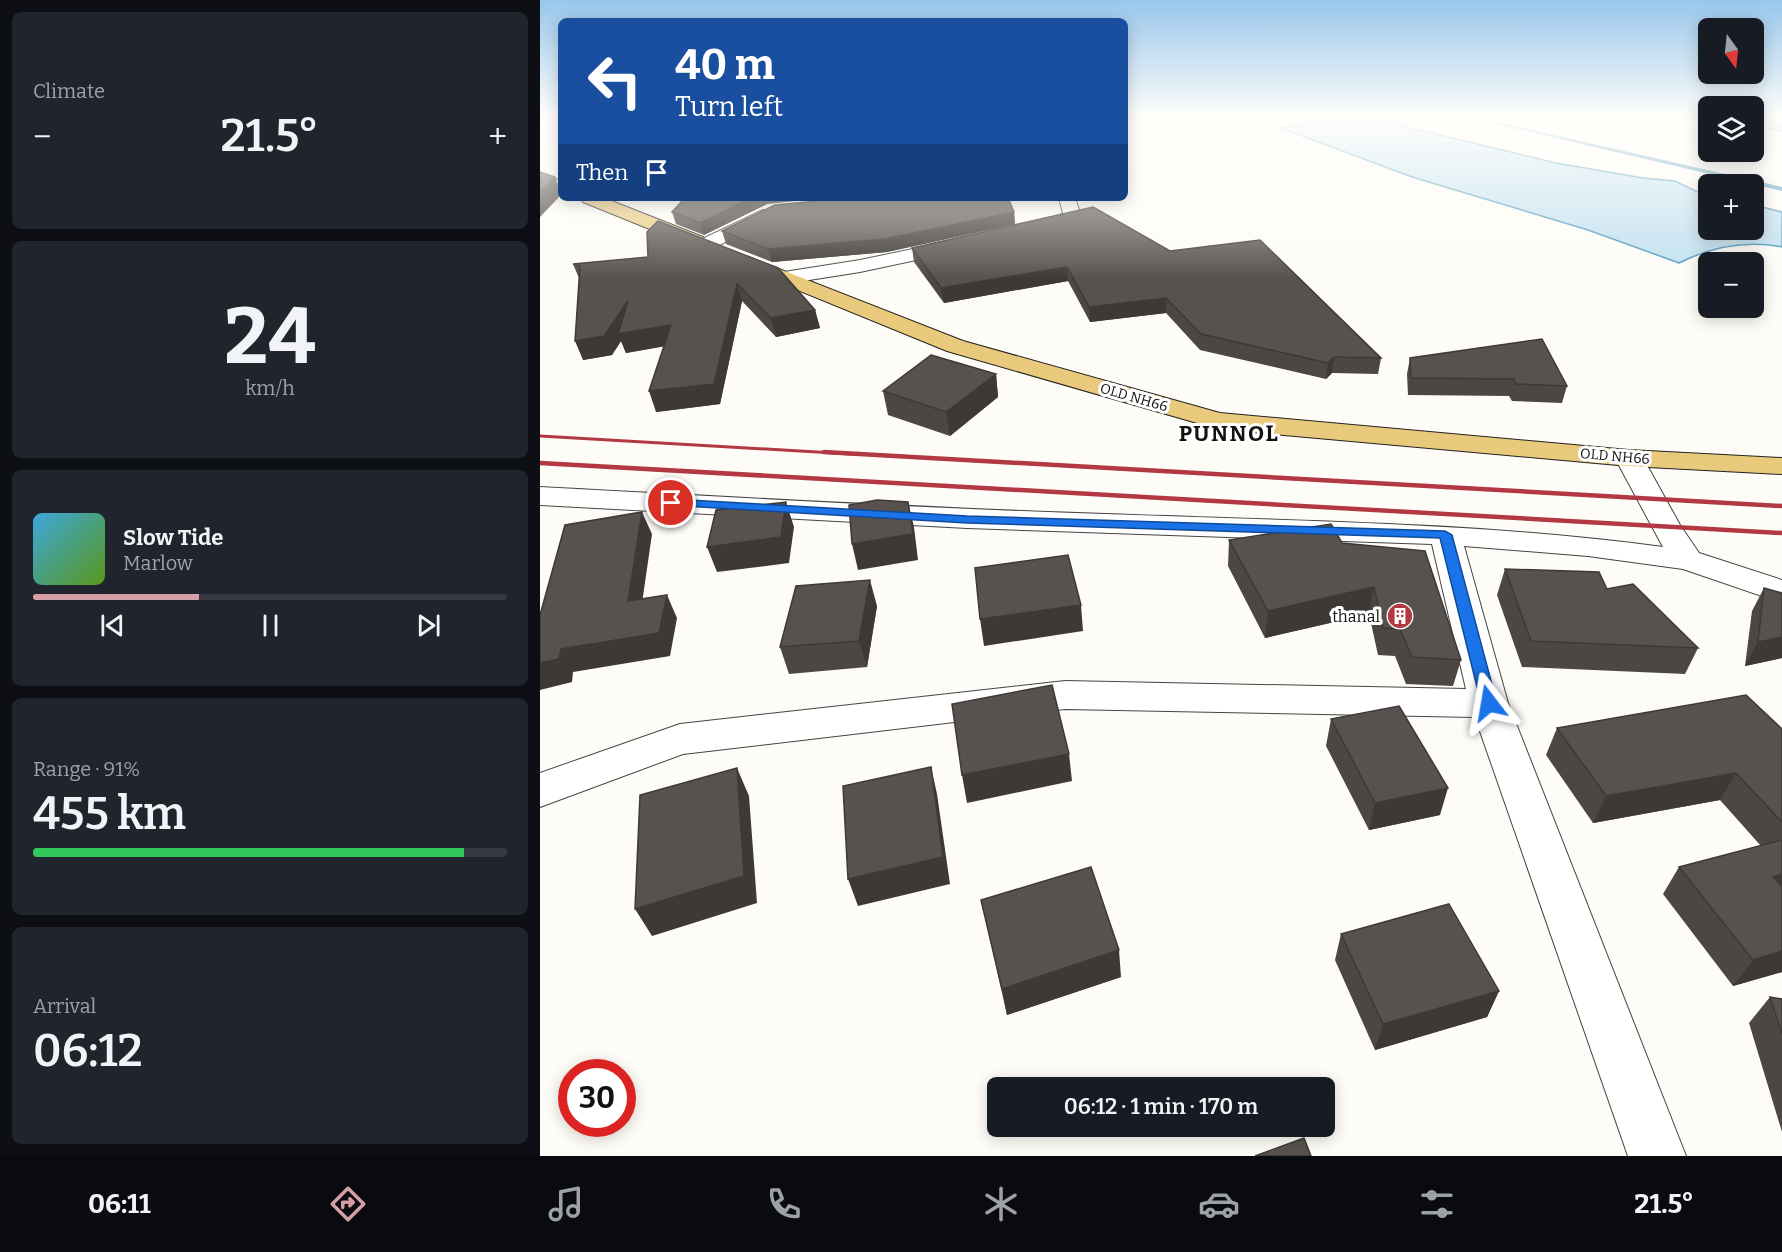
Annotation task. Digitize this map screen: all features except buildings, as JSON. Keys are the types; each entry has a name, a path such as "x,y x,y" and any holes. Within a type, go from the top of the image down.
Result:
{"main road":[{"path":"540,178 558,186"},
{"name":"OLD NH66","path":"596,201 955,346 1218,421 1629,458 1782,466"}],"street":[{"path":"1015,233 1060,222 1072,215 1068,201"},
{"path":"705,245 773,210 784,209"},
{"path":"784,278 860,266 970,243"},
{"path":"1629,458 1665,525 1688,560"},
{"path":"540,495 967,519 1445,535 1588,546 1688,560 1782,592"},
{"path":"540,511 603,499"},
{"path":"1445,535 1489,703 1657,1156"},
{"path":"540,790 680,740 1065,695 1489,703"}],"water":[{"path":"1396,171 1602,171 1675,181 1698,192 1698,240 1764,240 1764,208 1782,212 1782,247 1755,244 1729,246 1698,252 1698,255 1679,263 1588,230"}],"waterway":[{"path":"1704,171 1782,189"}],"railway":[{"path":"540,436 851,454"},
{"path":"824,452 1782,506"},
{"path":"540,463 1782,533"}],"place":[{"name":"thanal","path":"1400,616"}],"district":[{"name":"PUNNOL","path":"1229,433"}],"route":[{"path":"671,503 967,519 1445,535 1489,703"}]}
